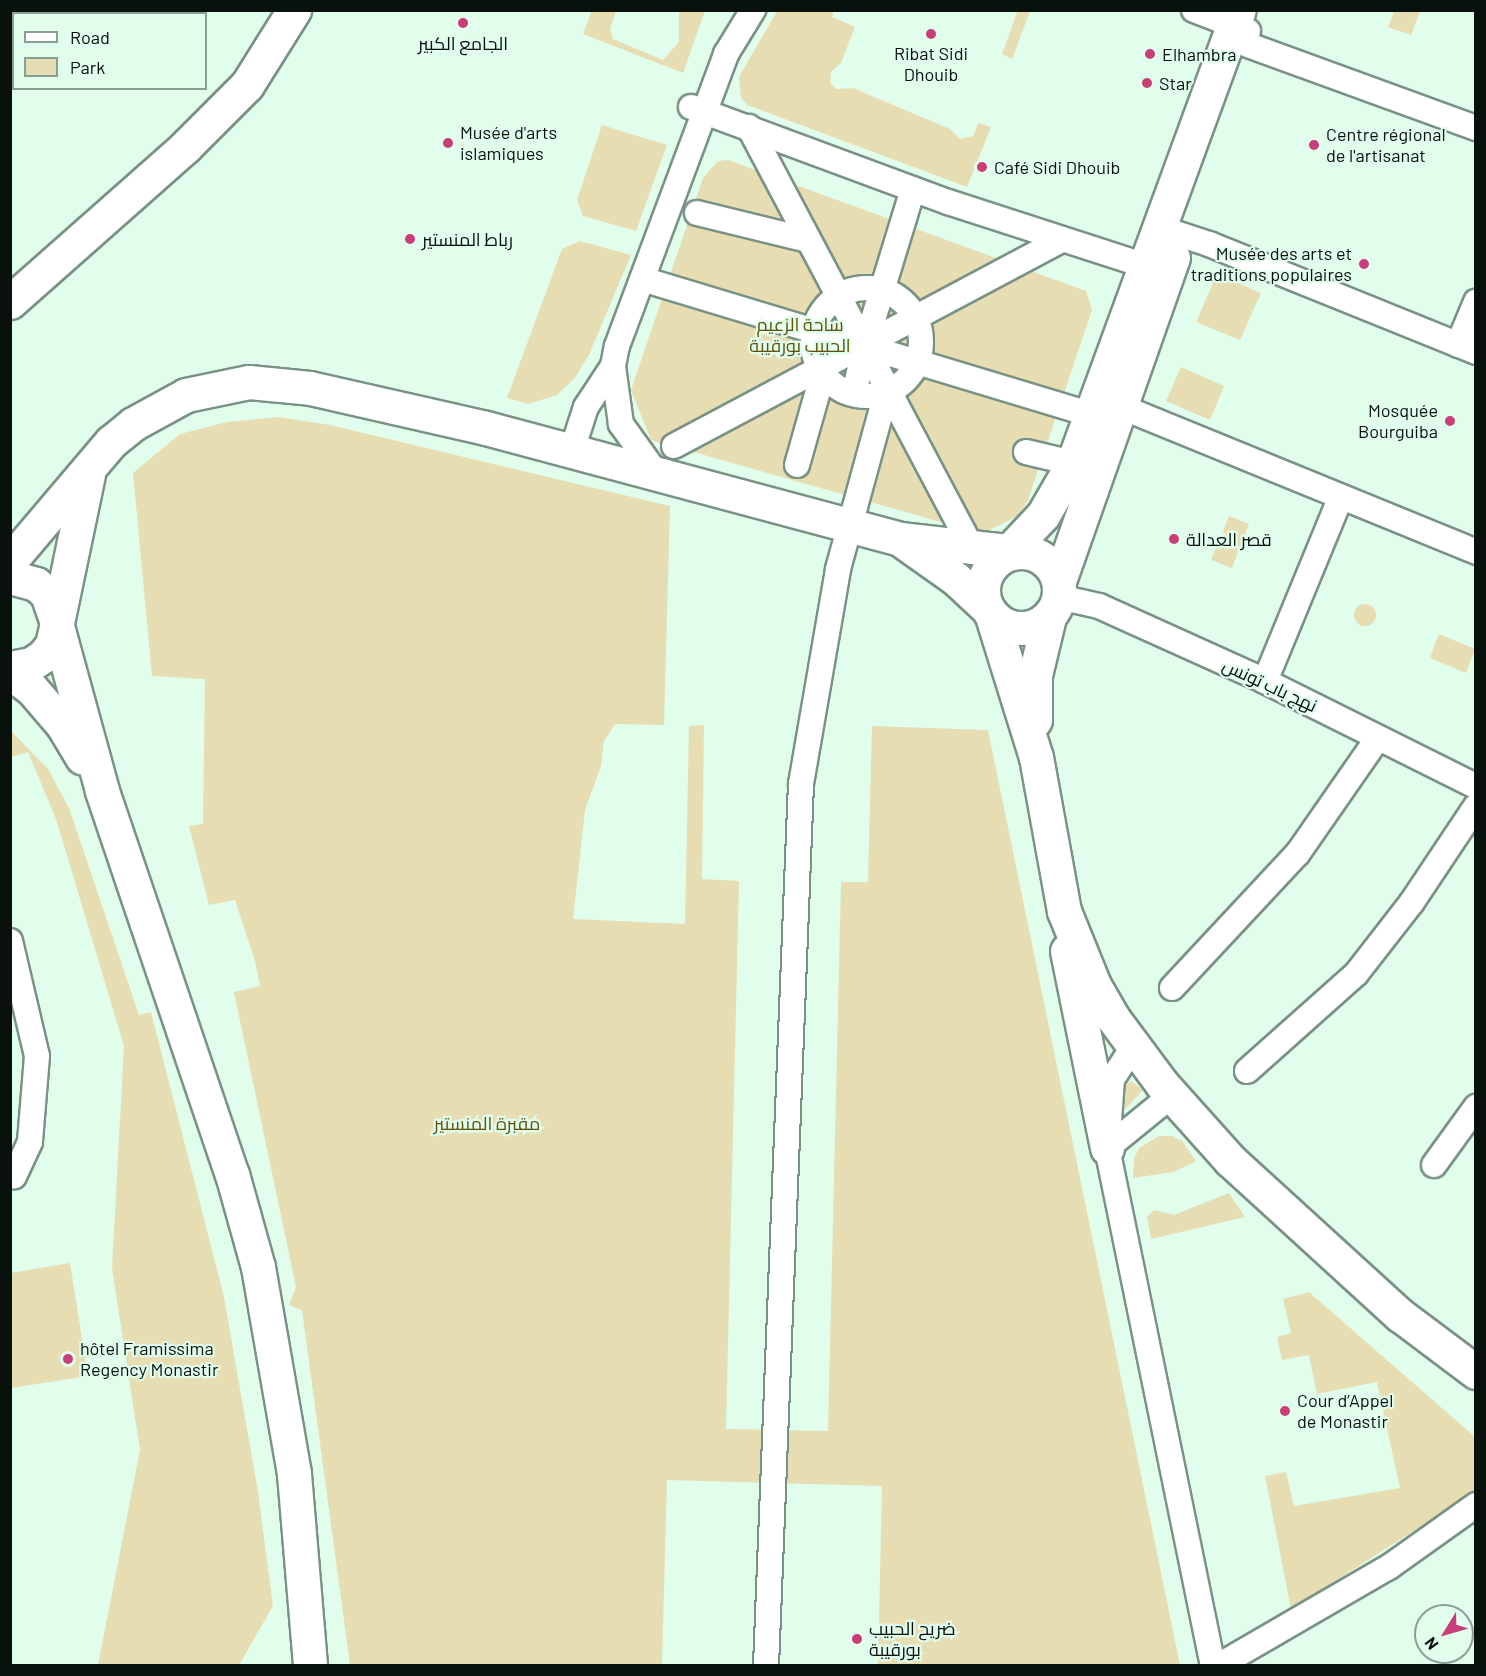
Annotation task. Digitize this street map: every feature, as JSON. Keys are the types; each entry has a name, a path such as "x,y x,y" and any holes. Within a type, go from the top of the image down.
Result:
{"main road":[{"path":"10,302 153,177 247,85 294,10"},
{"path":"1036,758 1035,675 1104,410 1156,270 1189,239 1246,25"},
{"path":"10,561 111,442 159,406 186,394 249,382 310,388 572,450 664,458 851,525 900,539 972,549 1009,551 1044,559 1056,599"},
{"path":"1104,410 1043,515 1009,551 994,563 984,579 989,612 1036,758 1064,911 1074,996 1107,1148"},
{"path":"10,668 31,664 43,656 52,645 74,532 91,465"},
{"path":"900,539 956,579 989,612 1015,628 1027,629 1056,599"},
{"path":"10,577 36,584 47,594 102,791 232,1174 258,1267 294,1474 310,1665"},
{"path":"10,672 31,688 62,724 102,791"},
{"path":"1064,911 1094,985 1133,1047 1230,1160 1400,1315 1476,1372"}],"street":[{"path":"572,450 586,407 613,366 642,279 645,248 697,109 726,54 753,10"},
{"path":"1194,10 1246,25 1476,128"},
{"path":"697,109 913,189 1156,270"},
{"path":"749,127 972,549"},
{"path":"854,394 865,346 913,189"},
{"path":"697,213 808,240"},
{"path":"1189,239 1467,349 1476,302"},
{"path":"613,366 621,424 664,458 1062,240"},
{"path":"642,279 917,362 1104,410 1341,497 1476,552"},
{"path":"855,290 883,292 904,303 915,319 920,334 917,362 902,384 888,392 854,394 834,385 822,371 814,355 815,331 826,307 838,296 855,290"},
{"path":"797,465 822,371"},
{"path":"766,1665 801,784 838,569 888,392"},
{"path":"1026,452 1073,463"},
{"path":"1265,681 1341,497"},
{"name":"نهج باب تونس","path":"1056,599 1099,606 1265,681 1476,786"},
{"path":"1172,988 1298,853 1378,738"},
{"path":"1247,1071 1356,974 1412,902 1476,806"},
{"path":"10,942 37,1056 30,1142 14,1176"},
{"path":"1133,1047 1112,1079 1107,1148 1216,1665 1380,1572 1476,1505"},
{"path":"1107,1148 1172,1095"},
{"path":"1434,1165 1476,1107"}],"green space":[{"path":"592,10 616,11 610,29 613,39 663,60 679,42 679,11 705,11 683,73 583,34"},
{"path":"1018,10 1030,11 1012,59 1002,54"},
{"path":"777,11 834,11 832,17 855,27 841,63 831,72 830,82 836,89 853,88 950,129 960,139 973,136 978,123 991,127 967,187 747,105 741,97 739,77"},
{"path":"1394,11 1420,11 1411,35 1388,27"},
{"path":"602,125 667,145 636,231 583,216 577,200"},
{"name":"ساحة الزعيم الحبيب بورقيبة","path":"728,160 1086,291 1092,310 1028,500 1018,516 987,531 969,530 651,440 631,390 703,178 718,161"},
{"path":"580,241 631,255 589,355 574,379 557,395 528,404 507,398 562,249"},
{"path":"1217,274 1261,293 1240,340 1196,322"},
{"path":"1181,367 1224,386 1210,420 1166,401"},
{"name":"مقبرة المنستير","path":"278,417 330,425 670,506 664,725 615,724 604,741 601,766 585,810 573,919 685,924 689,726 704,725 702,879 739,881 726,1429 828,1431 841,882 868,882 872,726 988,730 1180,1665 878,1665 882,1486 667,1480 662,1665 350,1665 302,1310 289,1305 296,1287 234,992 260,986 255,961 235,900 209,905 189,826 203,824 205,679 152,676 133,473 180,434 227,422"},
{"path":"1229,516 1249,524 1232,568 1211,560"},
{"path":"1361,604 1369,604 1376,611 1376,619 1369,626 1361,626 1354,619 1354,611"},
{"path":"1439,634 1475,649 1466,673 1430,658"},
{"path":"11,731 48,769 69,808 139,1015 151,1012 224,1297 258,1492 273,1606 239,1665 98,1665 140,1450 112,1268 124,1046 56,819 28,752 11,757"},
{"path":"1131,1081 1143,1090 1118,1117 1123,1088"},
{"path":"1159,1136 1173,1136 1183,1142 1196,1161 1174,1172 1133,1178 1134,1159 1139,1148"},
{"path":"1229,1193 1245,1217 1151,1239 1147,1217 1154,1210 1174,1215"},
{"path":"70,1263 88,1376 11,1388 11,1273"},
{"path":"1309,1292 1475,1437 1475,1492 1291,1609 1265,1476 1286,1472 1294,1506 1400,1488 1377,1382 1317,1394 1309,1355 1282,1360 1277,1337 1291,1333 1283,1299"}],"water":[{"path":"11,10 63,10 49,12"}],"place":[{"name":"الجامع الكبير","path":"463,23"},
{"name":"Ribat Sidi Dhouib","path":"931,34"},
{"name":"Elhambra","path":"1150,54"},
{"name":"Star","path":"1147,83"},
{"name":"Musée d'arts islamiques","path":"448,143"},
{"name":"Centre régional de l'artisanat","path":"1314,145"},
{"name":"Café Sidi Dhouib","path":"982,167"},
{"name":"رباط المنستير","path":"410,239"},
{"name":"Musée des arts et traditions populaires","path":"1364,264"},
{"name":"Mosquée Bourguiba","path":"1450,421"},
{"name":"قصر العدالة","path":"1174,539"},
{"name":"hôtel Framissima Regency Monastir","path":"68,1359"},
{"name":"Cour d’Appel de Monastir","path":"1285,1411"},
{"name":"ضريح الحبيب بورقيبة","path":"857,1639"}]}
